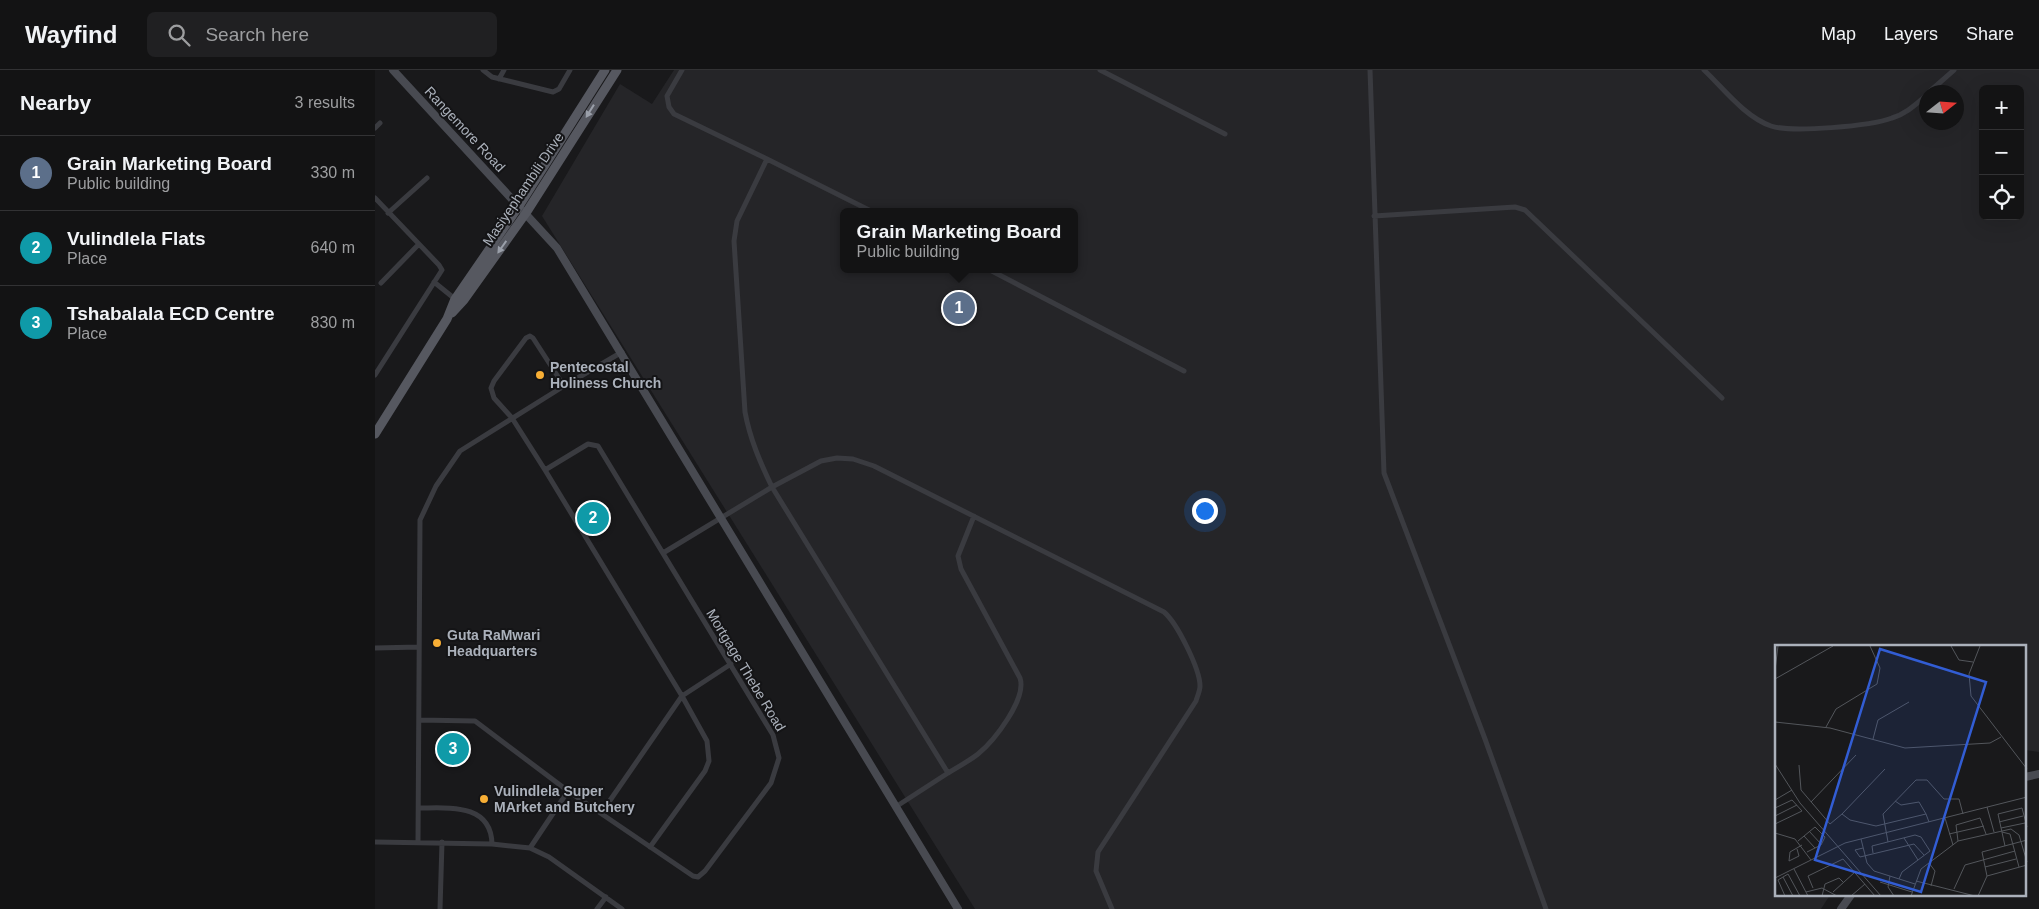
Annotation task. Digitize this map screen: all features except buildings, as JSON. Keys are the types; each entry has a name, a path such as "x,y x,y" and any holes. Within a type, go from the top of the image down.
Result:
{"main road":[{"name":"Masiyephambili Drive","path":"447,319 455,299 519,206 605,70"},
{"name":"Masiyephambili Drive","path":"375,434 447,319 464,300 526,213 617,70"}],"street":[{"name":"Rangemore Road","path":"393,70 557,248 623,352 958,909"},
{"path":"483,70 499,79 555,92 559,89 570,70"},
{"path":"499,79 504,70"},
{"path":"682,70 667,96 669,107 674,114 865,208"},
{"path":"1100,70 1225,134"},
{"path":"1370,70 1384,474 1485,739 1546,909"},
{"path":"1705,70 1747,111 1771,126 1779,128 1825,127 1891,119 1901,115 1919,101"},
{"path":"1938,85 1954,70"},
{"path":"375,128 380,123"},
{"path":"767,159 737,221 734,241 745,412 750,436 772,487 948,773"},
{"path":"388,213 427,178"},
{"path":"375,198 441,268 375,375"},
{"path":"1374,216 1515,207 1525,210 1722,398"},
{"path":"381,283 419,244"},
{"path":"996,273 1185,370"},
{"path":"434,282 455,299"},
{"path":"564,386 533,338 526,338 494,381 491,388 498,403 512,418 545,470 682,696 707,741 709,760 699,781 650,847"},
{"path":"418,842 420,520 436,486 460,451 564,386 623,352"},
{"name":"Mortgage Thebe Road","path":"419,720 475,721 568,791 693,876 702,875 771,783 779,758 773,735 598,446 588,444 545,470"},
{"path":"663,553 772,487 821,461 837,458 853,459 874,466 1165,612 1172,619 1198,674 1200,687 1196,701 1096,857 1096,870 1111,909"},
{"path":"897,806 984,748 1013,710 1021,690 1020,678 961,570 958,556 974,516"},
{"path":"375,648 419,647"},
{"path":"601,812 682,696 731,664"},
{"path":"530,848 568,791"},
{"path":"419,808 457,808 472,812 483,819 491,828 492,844"},
{"path":"375,842 442,842 530,848 549,857 622,909"},
{"path":"440,909 442,842"},
{"path":"1841,909 1850,896"},
{"path":"597,909 606,897"}],"shaded area":[{"path":"674,70 2039,70 2039,752 2027,750 2027,645 1775,645 1775,896 1829,896 1821,909 975,909 542,216 620,84 652,104"}],"place":[{"name":"Grain Marketing Board","path":"959,308"},
{"name":"Pentecostal Holiness Church","path":"540,375"},
{"name":"Vulindlela Flats","path":"593,518"},
{"name":"Guta RaMwari Headquarters","path":"437,643"},
{"name":"Tshabalala ECD Centre","path":"453,749"},
{"name":"Vulindlela Super MArket and Butchery","path":"484,799"}]}
